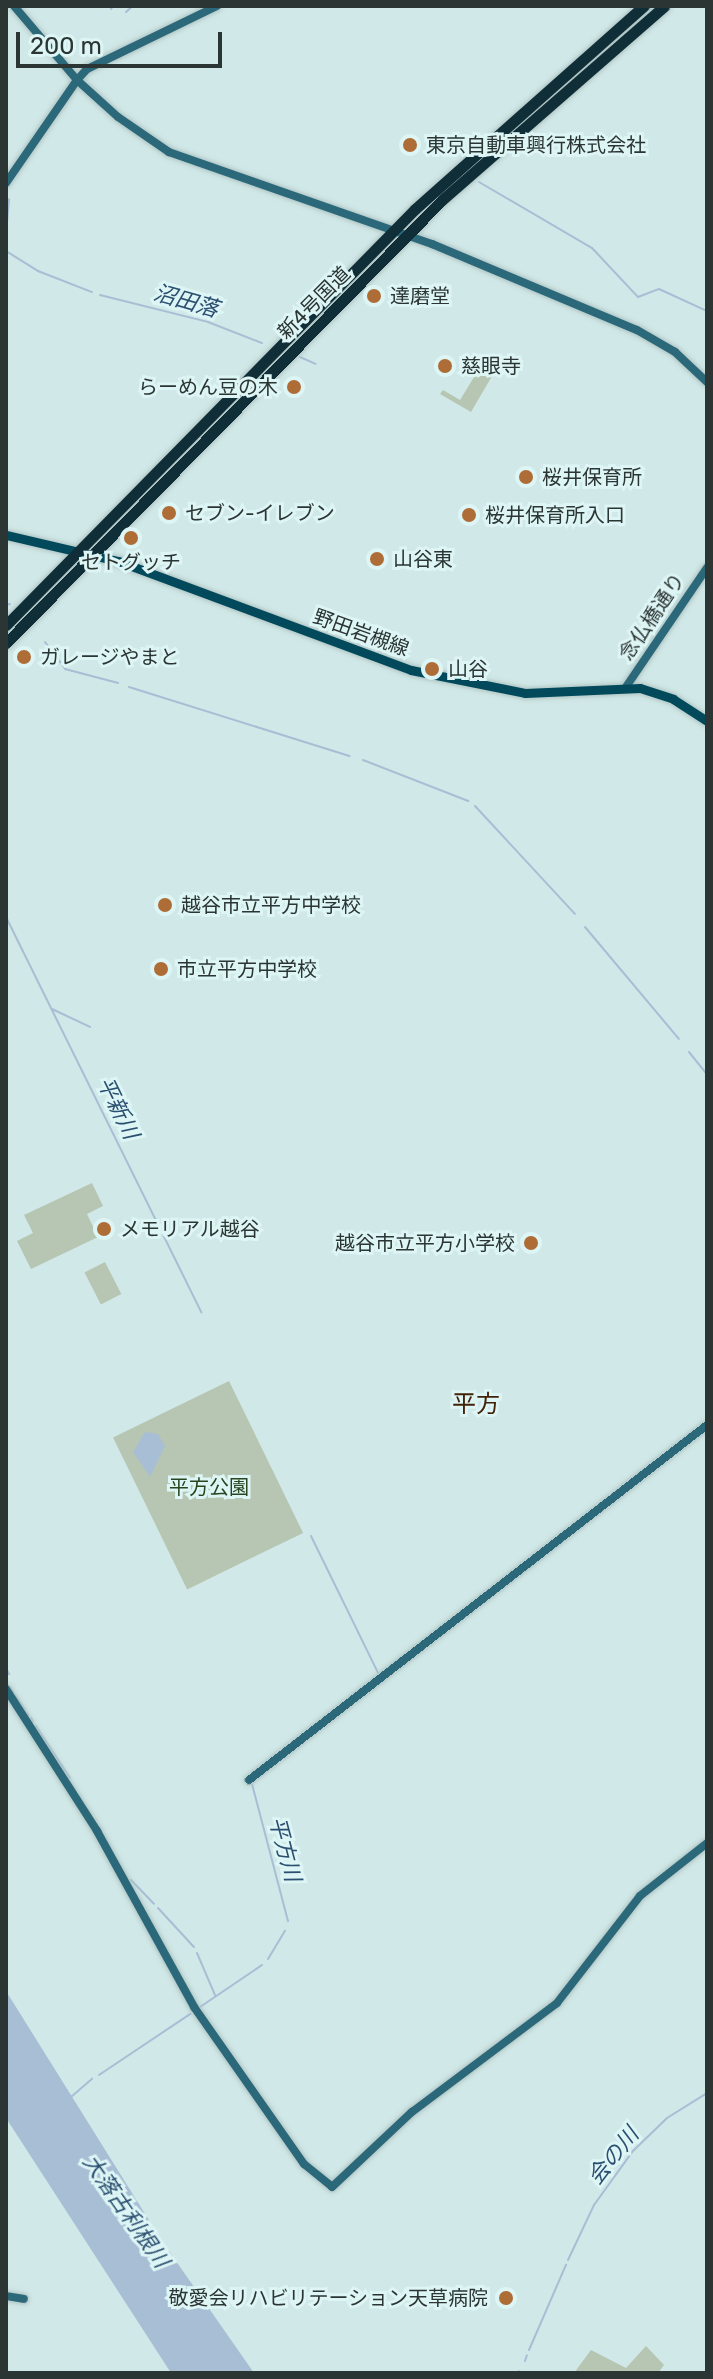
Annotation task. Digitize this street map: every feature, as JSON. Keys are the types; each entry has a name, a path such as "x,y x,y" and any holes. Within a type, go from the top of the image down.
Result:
{"highway":[{"name":"新4号国道","path":"6,625 394,231 555,81 644,6"},
{"name":"新4号国道","path":"6,643 407,235 575,79 664,6"}],"main road":[{"name":"野田岩槻線","path":"6,535 94,553 411,670 525,693 626,687 658,692 707,721"}],"street":[{"path":"14,6 77,80 118,117 169,152 407,235 650,336 707,382"},
{"path":"6,183 87,69 217,6"},
{"name":"念仏橋通り","path":"626,687 707,568"},
{"path":"249,1780 707,1425"},
{"path":"6,1689 97,1831 194,2007 304,2164 332,2187 412,2112 557,2003 640,1896 707,1843"},
{"path":"6,2296 24,2299"}],"green space":[{"path":"479,369 492,376 471,412 440,394 443,390 460,400"},
{"path":"92,1183 103,1206 87,1214 98,1237 31,1269 17,1241 33,1233 24,1215"},
{"path":"105,1262 121,1294 101,1305 85,1272"},
{"name":"平方公園","path":"229,1381 303,1533 187,1589 113,1438"},
{"path":"646,2346 664,2365 658,2373 574,2373 591,2350 626,2368"}],"water":[{"path":"145,1432 158,1434 165,1446 150,1477 133,1452"},
{"name":"大落古利根川","path":"6,1991 162,2241 254,2373 171,2373 6,2118"}],"waterway":[{"path":"126,12 133,6"},
{"path":"479,182 592,248 638,297 659,289 707,311"},
{"name":"平新川","path":"6,234 9,199"},
{"name":"沼田落","path":"6,251 38,271 92,292"},
{"name":"沼田落","path":"100,295 208,322 262,343"},
{"name":"沼田落","path":"300,357 316,364"},
{"path":"6,605 10,604"},
{"path":"45,642 65,669 118,683"},
{"path":"129,687 349,756"},
{"path":"363,760 468,801"},
{"path":"475,806 575,914"},
{"name":"平新川","path":"6,917 201,1312"},
{"path":"585,927 679,1039"},
{"path":"52,1009 90,1027"},
{"path":"689,1052 707,1074"},
{"name":"平新川","path":"311,1536 378,1673"},
{"name":"平方川","path":"6,1668 9,1674"},
{"name":"平方川","path":"10,1687 13,1692"},
{"name":"平方川","path":"15,1695 25,1710"},
{"name":"平方川","path":"31,1718 33,1722"},
{"name":"平方川","path":"36,1726 70,1778"},
{"name":"平方川","path":"252,1784 288,1921"},
{"name":"平方川","path":"131,1880 154,1904"},
{"name":"平方川","path":"158,1908 194,1947"},
{"name":"平方川","path":"268,1959 285,1931"},
{"name":"平方川","path":"197,1953 215,1995"},
{"name":"平方川","path":"200,2007 262,1965"},
{"name":"平方川","path":"99,2075 190,2014"},
{"path":"71,2097 92,2079"},
{"name":"会の川","path":"568,2260 594,2205 633,2151 667,2118 707,2093"},
{"name":"会の川","path":"529,2350 566,2265"},
{"name":"会の川","path":"525,2361 527,2355"}],"place":[{"name":"東京自動車興行株式会社","path":"410,145"},
{"name":"達磨堂","path":"374,296"},
{"name":"慈眼寺","path":"445,366"},
{"name":"らーめん豆の木","path":"294,387"},
{"name":"桜井保育所","path":"526,477"},
{"name":"セブン-イレブン","path":"169,513"},
{"name":"桜井保育所入口","path":"469,515"},
{"name":"セトグッチ","path":"131,538"},
{"name":"山谷東","path":"377,559"},
{"name":"ガレージやまと","path":"24,657"},
{"name":"山谷","path":"432,669"},
{"name":"越谷市立平方中学校","path":"165,905"},
{"name":"市立平方中学校","path":"161,969"},
{"name":"メモリアル越谷","path":"104,1229"},
{"name":"越谷市立平方小学校","path":"531,1243"},
{"name":"敬愛会リハビリテーション天草病院","path":"506,2298"}],"district":[{"name":"平方","path":"476,1405"}]}
